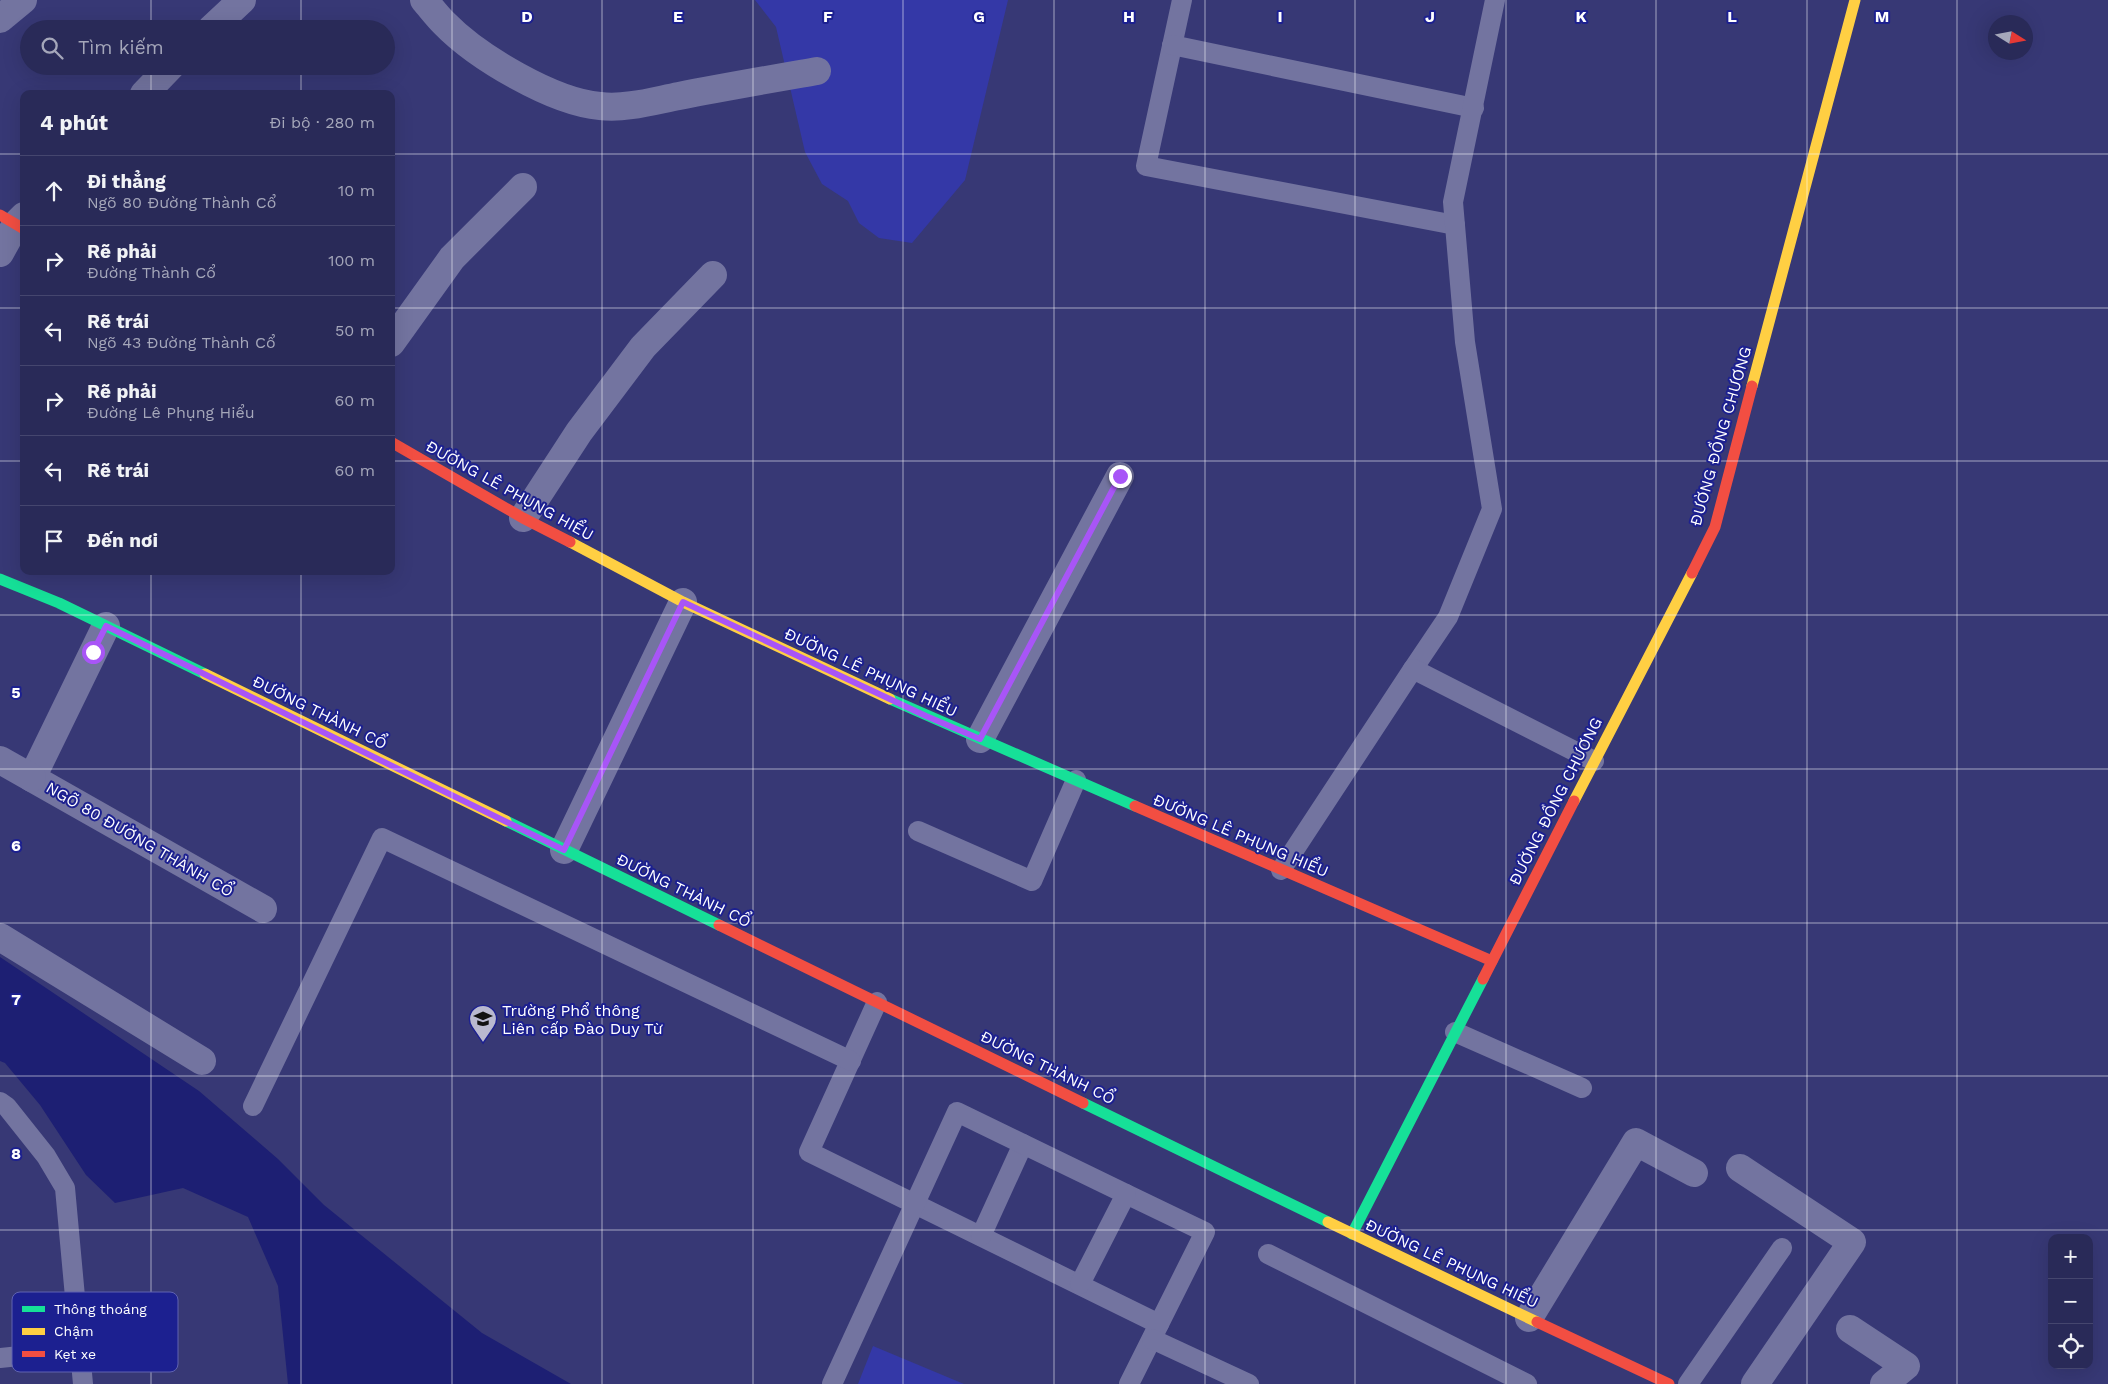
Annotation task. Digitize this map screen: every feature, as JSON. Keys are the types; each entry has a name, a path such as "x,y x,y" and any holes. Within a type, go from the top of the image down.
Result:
{"street":[{"path":"0,19 23,0"},
{"path":"221,20 242,0"},
{"path":"424,0 444,23 472,47 520,77 580,103 610,106 654,102 817,71"},
{"name":"ĐƯỜNG ĐỒNG CHƯƠNG","path":"1492,961 1715,526 1855,0"},
{"path":"148,90 162,75"},
{"path":"395,337 452,258 523,187"},
{"path":"0,254 16,221"},
{"path":"523,518 579,432 643,347 713,275"},
{"name":"ĐƯỜNG LÊ PHỤNG HIỂU","path":"395,444 523,518 683,602 926,716 1492,961 1352,1234 1669,1384"},
{"path":"980,739 1120,476"},
{"name":"ĐƯỜNG THÀNH CỔ","path":"0,579 59,603 1352,1234"},
{"path":"564,850 683,602"},
{"name":"NGÕ 80 ĐƯỜNG THÀNH CỔ","path":"106,626 32,778 263,909"},
{"path":"0,760 32,778"},
{"path":"0,937 202,1061"},
{"path":"1529,1318 1636,1142 1694,1173"},
{"path":"1740,1168 1852,1242 1755,1384"},
{"path":"1850,1329 1906,1366 1884,1384"}],"lane":[{"path":"1182,0 1146,166 1455,225"},
{"path":"1281,870 1448,617 1492,509 1464,342 1453,202 1495,0"},
{"path":"1172,45 1474,108"},
{"path":"1413,669 1594,761"},
{"path":"918,831 1032,881 1076,780"},
{"path":"253,1106 382,838 851,1060"},
{"path":"877,1002 809,1152 1080,1284 1155,1331 1249,1384"},
{"path":"1455,1032 1582,1088"},
{"path":"0,1102 46,1156 65,1188 75,1292"},
{"path":"832,1384 957,1112 1205,1232 1129,1384"},
{"path":"981,1236 1023,1144"},
{"path":"1080,1284 1126,1194"},
{"path":"1688,1384 1782,1248"},
{"path":"1268,1254 1527,1384"}],"shaded area":[{"path":"755,0 1008,0 965,180 912,243 879,238 859,223 848,201 822,184 805,152 776,27"},
{"path":"0,957 199,1091 278,1159 324,1205 482,1333 571,1384 288,1384 278,1286 248,1217 183,1188 115,1203 86,1175 40,1105 5,1063 0,1061"},
{"path":"873,1346 964,1384 858,1384"}],"traffic: fast":[{"path":"0,579 59,603 205,674"},
{"path":"890,699 1135,806"},
{"path":"506,821 719,925"},
{"path":"1352,1234 1483,979"},
{"path":"1083,1103 1328,1222"}],"traffic: slow":[{"path":"1752,386 1855,0"},
{"path":"570,542 683,602 890,699"},
{"path":"1574,801 1692,573"},
{"path":"205,674 506,821"},
{"path":"1328,1222 1537,1322"}],"traffic: jam":[{"path":"0,215 20,227"},
{"path":"1692,573 1715,527 1752,386"},
{"path":"395,444 523,518 570,542"},
{"path":"1483,979 1574,801"},
{"path":"1135,806 1492,961"},
{"path":"719,925 1083,1103"},
{"path":"1537,1322 1669,1384"}],"place":[{"name":"Trường Phổ thông Liên cấp Đào Duy Từ","path":"483,1043"}],"route":[{"path":"93,652 106,626 564,850 672,621 683,602 926,716 980,739 1120,476"}]}
